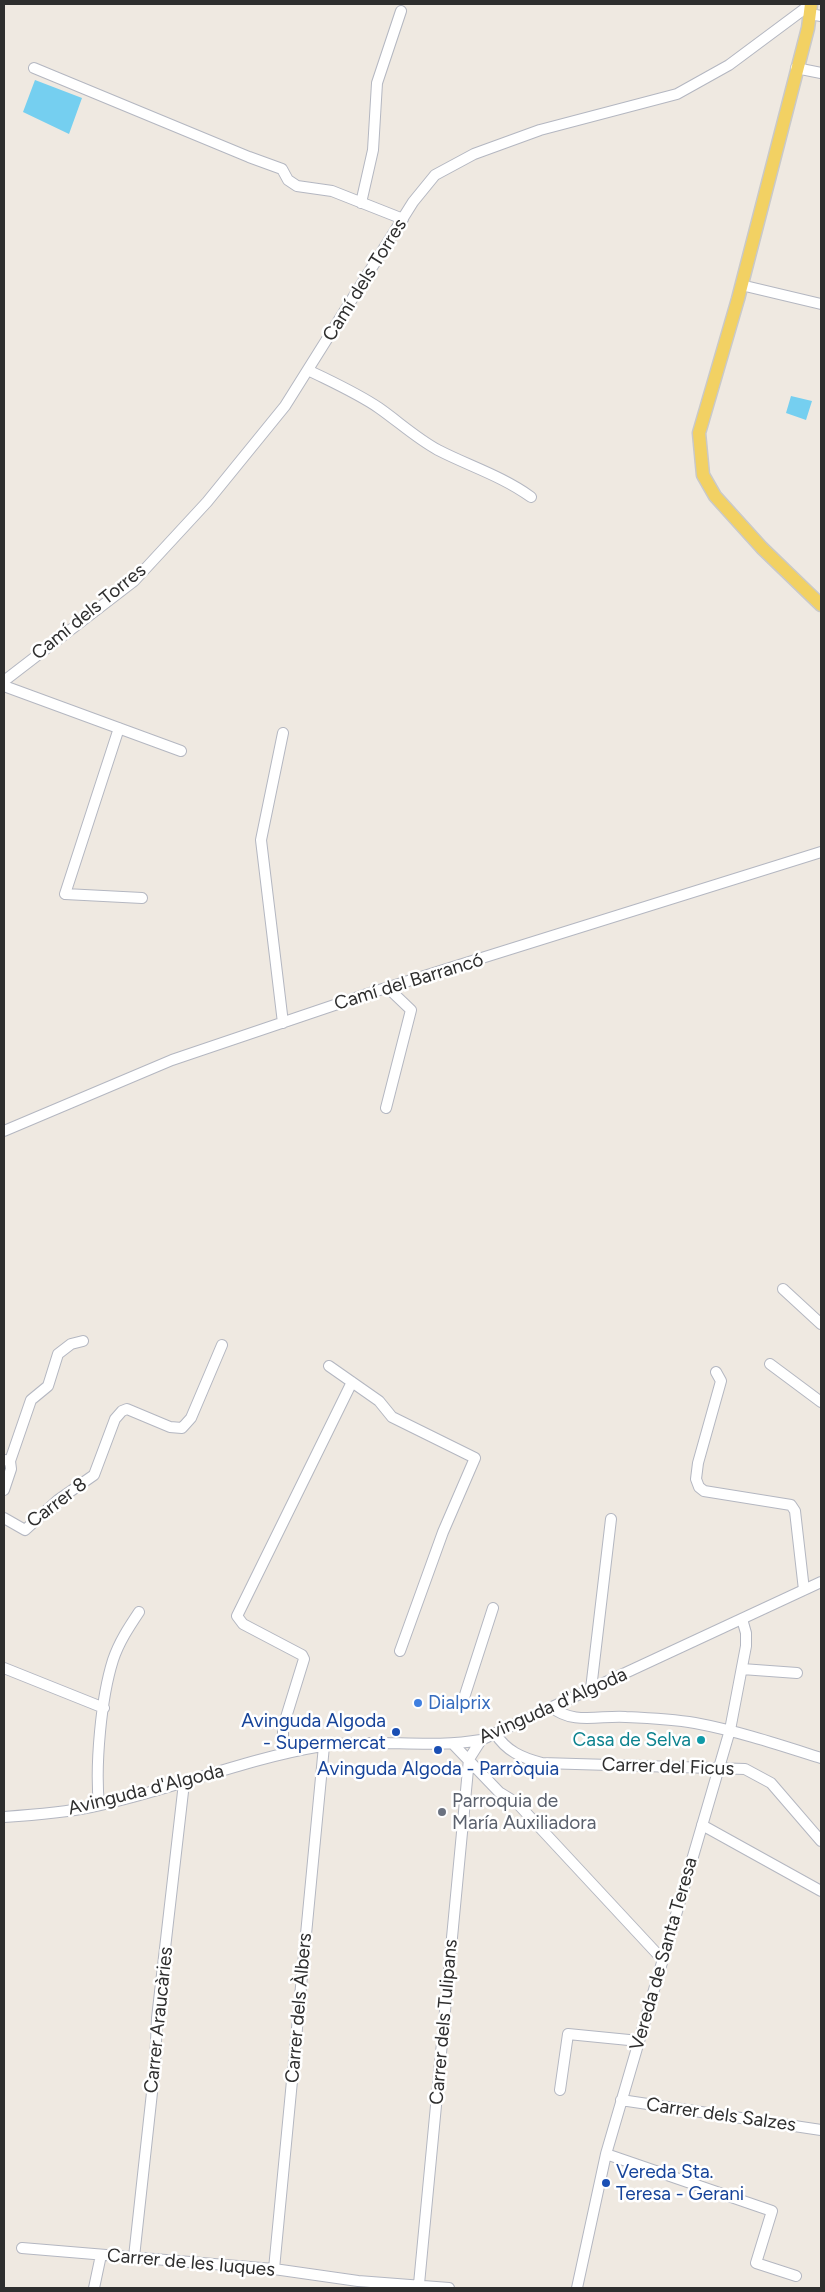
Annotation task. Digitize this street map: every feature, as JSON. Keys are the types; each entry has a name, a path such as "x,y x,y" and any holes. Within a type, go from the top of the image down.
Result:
{"main road":[{"path":"814,11 796,68 741,285 698,433 703,475 715,496 762,548 821,605"}],"street":[{"path":"361,203 373,150 377,82 401,10"},
{"name":"Camí dels Torres","path":"4,680 134,581 207,502 285,406 403,219 435,175 474,154 540,130 677,94 729,65 814,11"},
{"path":"34,68 249,158 282,169 288,180 297,186 332,191 403,219"},
{"path":"796,68 821,73"},
{"path":"741,285 821,304"},
{"path":"308,370 379,408 408,432 439,451 487,471 531,497"},
{"path":"4,686 181,751"},
{"path":"119,728 65,894 142,898"},
{"path":"283,734 261,840 284,1023"},
{"name":"Camí del Barrancó","path":"4,1131 172,1060 388,988 821,852"},
{"path":"386,1108 411,1010 388,988"},
{"path":"783,1290 821,1324"},
{"path":"4,1490 10,1469 7,1460 31,1400 48,1386 58,1354 71,1344 83,1341"},
{"name":"Carrer 8","path":"4,1518 24,1530 58,1500 94,1475 115,1419 122,1411 127,1409 170,1427 182,1428 191,1418 222,1345"},
{"path":"770,1364 821,1402"},
{"path":"329,1366 378,1401 392,1417 475,1458 443,1532 400,1651"},
{"path":"716,1372 722,1381 698,1463 696,1479 699,1487 704,1491 791,1505 795,1511 804,1590"},
{"path":"283,1754 283,1727 304,1659 302,1654 242,1624 237,1616 352,1382"},
{"path":"591,1690 611,1519"},
{"path":"821,1578 821,1583"},
{"name":"Avinguda d'Algoda","path":"4,1817 45,1814 99,1805 283,1754 324,1746 378,1743 454,1745 481,1740 821,1583"},
{"path":"462,1704 494,1608"},
{"path":"99,1805 97,1785 104,1708 113,1659 125,1633 139,1612"},
{"name":"Vereda de Santa Teresa","path":"577,2288 606,2154 730,1730 746,1646 746,1633 742,1619"},
{"path":"4,1668 104,1708"},
{"path":"742,1670 797,1673"},
{"path":"552,1707 559,1714 570,1717 618,1716 670,1719 730,1730 821,1758"},
{"name":"Carrer del Ficus","path":"495,1734 501,1743 510,1750 524,1758 542,1763 745,1769 771,1783 821,1842"},
{"name":"Carrer dels Tulipans","path":"420,2284 469,1759 481,1740"},
{"path":"454,1745 500,1792 517,1803 662,1959"},
{"name":"Carrer dels Àlbers","path":"274,2270 324,1746"},
{"name":"Carrer Araucàries","path":"134,2257 154,2065 157,2018 184,1782"},
{"path":"702,1825 821,1891"},
{"path":"560,2090 568,2034 639,2041"},
{"name":"Carrer dels Salzes","path":"621,2100 821,2130"},
{"path":"606,2154 772,2212 756,2263 796,2276"},
{"name":"Carrer de les Iuques","path":"22,2248 274,2270 357,2285 420,2284 449,2288"},
{"path":"94,2288 101,2255"}],"water":[{"path":"35,80 82,98 69,134 23,112"},
{"path":"791,396 812,401 806,420 786,413"}],"place":[{"name":"Dialprix","path":"418,1703"},
{"name":"Avinguda Algoda - Supermercat","path":"396,1732"},
{"name":"Casa de Selva","path":"701,1740"},
{"name":"Avinguda Algoda - Parròquia","path":"438,1750"},
{"name":"Parroquia de María Auxiliadora","path":"442,1812"},
{"name":"Vereda Sta. Teresa - Gerani","path":"606,2183"}]}
